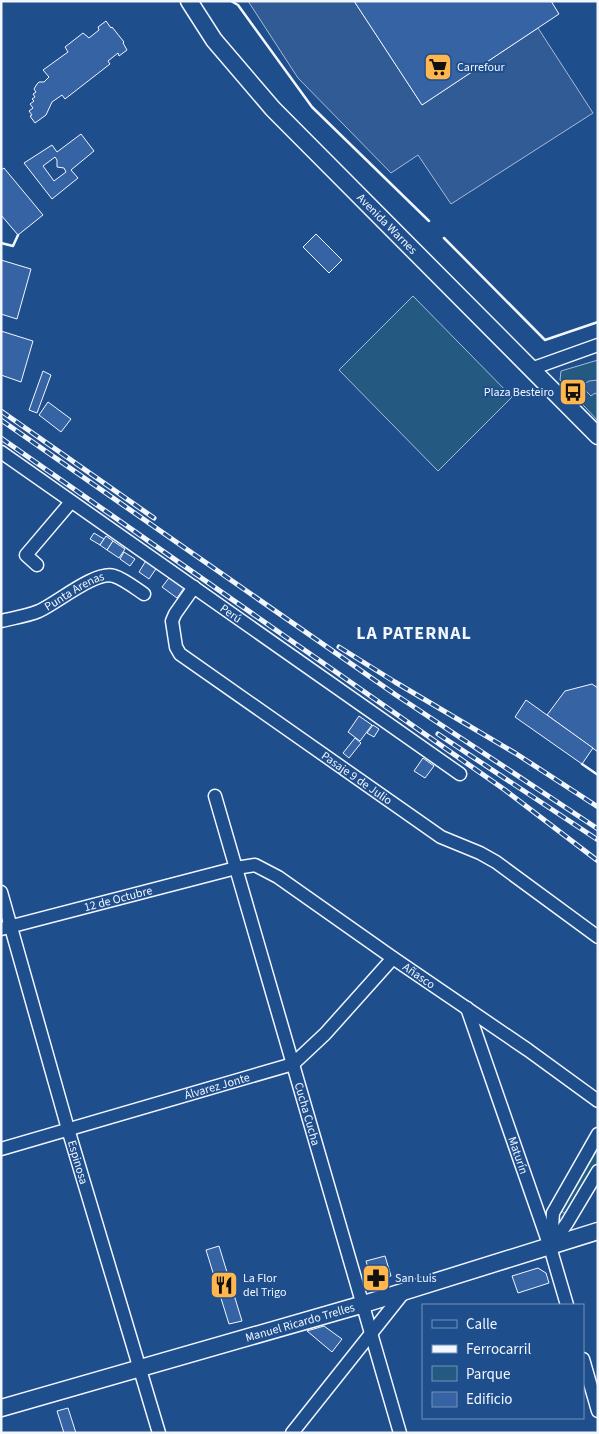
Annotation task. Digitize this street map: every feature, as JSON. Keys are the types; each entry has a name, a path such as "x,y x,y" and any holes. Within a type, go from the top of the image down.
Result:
{"main road":[{"name":"Avenida Warnes","path":"189,1 214,40 273,110 598,436"},
{"name":"Manuel Ricardo Trelles","path":"1,1408 364,1304 598,1231"}],"street":[{"path":"531,369 598,345"},
{"name":"Perú","path":"1,452 460,774"},
{"path":"38,565 26,555 71,502"},
{"name":"Punta Arenas","path":"1,621 37,612 54,604 81,585 103,575 114,575 144,594"},
{"name":"Pasaje 9 de Julio","path":"194,588 172,621 176,647 180,654 441,837 480,853 496,862 598,937"},
{"name":"Cucha Cucha","path":"215,796 372,1331 400,1433"},
{"name":"Añasco","path":"236,868 254,865 278,877 598,1101"},
{"name":"12 de Octubre","path":"6,927 236,868"},
{"name":"Espinosa","path":"1,892 6,927 159,1433"},
{"name":"Álvarez Jonte","path":"1,1149 293,1064 325,1034 393,958"},
{"name":"Maturín","path":"467,1008 550,1247 567,1304"},
{"path":"550,1247 553,1212 598,1134"},
{"path":"550,1247 567,1223 598,1171"},
{"path":"292,1433 404,1292"},
{"path":"584,1362 598,1411"}],"green space":[{"path":"413,296 512,397 438,471 339,370"},
{"path":"598,360 598,421 560,380 561,371"},
{"path":"598,1134 598,1171 569,1214 564,1213 559,1209"}],"shaded area":[{"path":"248,1 354,1 422,105 538,28 593,113 451,204 418,155 391,173 298,78"},
{"path":"598,380 598,395 595,393 591,396 581,386 589,381"}],"building":[{"name":"Carrefour","path":"354,1 551,1 559,14 422,105"},
{"path":"106,21 124,42 127,50 119,56 118,53 108,61 110,64 65,99 62,95 52,102 46,115 35,123 30,116 32,115 29,111 33,108 30,104 34,101 32,99 35,97 33,94 36,92 34,89 37,84 44,82 49,77 43,70 68,52 65,47 83,33 89,38"},
{"path":"81,134 94,151 71,170 78,178 52,199 24,163 52,145 57,152","holes":["55,157 57,167 64,168 66,172 54,181 43,166"]},
{"path":"4,168 43,215 18,235 1,215 1,170"},
{"path":"316,234 342,260 329,273 303,247"},
{"path":"1,260 31,269 17,319 1,314"},
{"path":"1,331 33,341 21,382 1,375"},
{"path":"43,371 51,375 37,413 29,410"},
{"path":"48,402 71,419 61,432 39,415"},
{"path":"94,533 104,539 100,545 90,539"},
{"path":"106,536 113,541 107,550 100,545"},
{"path":"113,541 125,549 119,558 107,550"},
{"path":"124,552 135,559 130,566 120,559"},
{"path":"147,559 158,566 149,579 139,572"},
{"path":"172,574 186,585 177,598 162,587"},
{"path":"592,684 598,688 598,752 547,715 565,691"},
{"path":"526,700 593,748 582,764 515,717"},
{"path":"359,716 372,725 360,741 348,732"},
{"path":"373,725 379,729 374,737 367,733"},
{"path":"355,738 361,743 349,758 343,753"},
{"path":"423,758 434,766 425,778 414,771"},
{"name":"La Flor del Trigo","path":"219,1246 242,1321 229,1324 206,1250"},
{"path":"385,1256 391,1276 376,1280 371,1278 366,1261"},
{"path":"538,1268 546,1273 549,1283 518,1293 512,1276"},
{"path":"324,1326 342,1339 332,1352 307,1331"},
{"path":"68,1408 76,1433 64,1433 57,1411"}],"railway":[{"path":"1,411 154,518"},
{"path":"1,420 396,695 598,829"},
{"path":"1,438 505,790 598,861"},
{"path":"339,647 515,753 598,807"},
{"path":"438,734 598,840"}],"wall":[{"path":"231,1 238,5 312,107 429,221"},
{"path":"1,243 13,246 18,235"},
{"path":"444,238 545,340 598,322"},
{"path":"582,764 598,775"}],"place":[{"name":"Carrefour","path":"438,67"},
{"name":"Plaza Besteiro","path":"573,392"},
{"name":"San Luis","path":"376,1278"},
{"name":"La Flor del Trigo","path":"224,1285"}],"district":[{"name":"LA PATERNAL","path":"414,633"}]}
